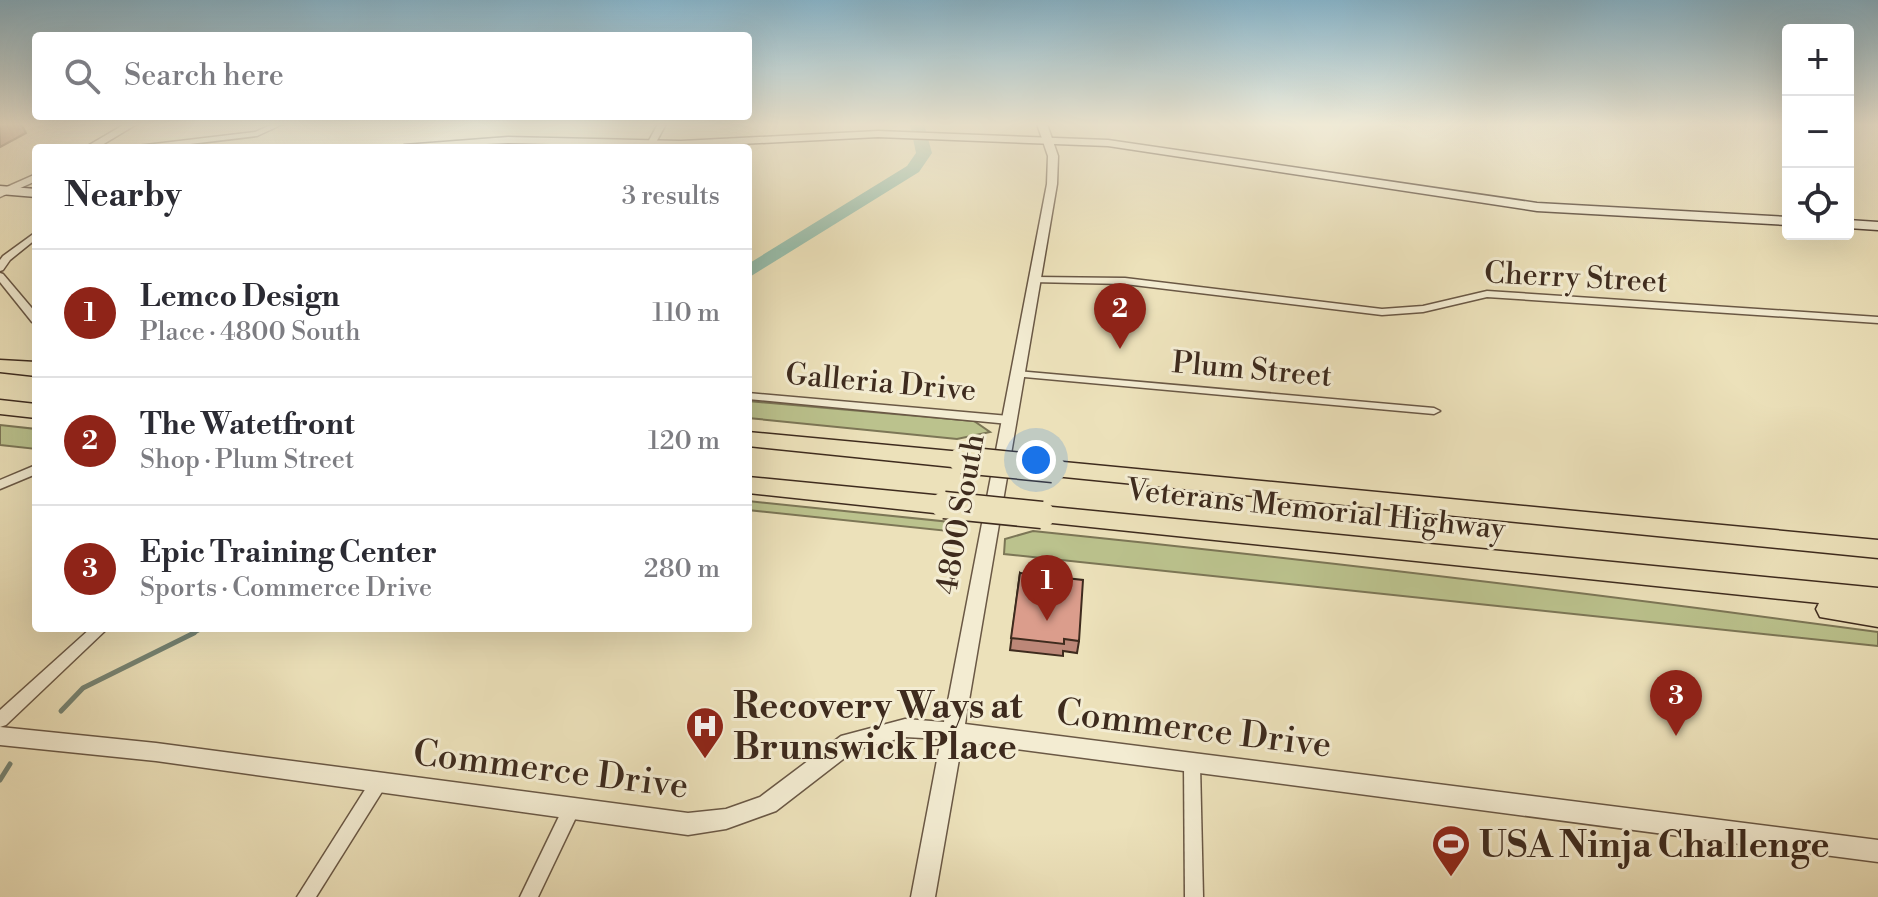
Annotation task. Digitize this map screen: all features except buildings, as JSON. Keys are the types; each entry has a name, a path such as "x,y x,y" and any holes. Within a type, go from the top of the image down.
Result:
{"highway":[{"path":"0,366 32,369"},
{"path":"0,407 32,411"},
{"name":"Veterans Memorial Highway","path":"752,439 1878,549"},
{"name":"Veterans Memorial Highway","path":"752,485 1451,558 1878,598"},
{"path":"1698,531 1774,529 1878,533"},
{"path":"1451,558 1878,616"}],"main road":[{"path":"1269,166 1537,207 1782,221"},
{"path":"2,191 32,193"},
{"path":"1854,224 1878,226"}],"street":[{"name":"4800 South","path":"923,897 1053,179 1052,166"},
{"path":"2,191 32,179"},
{"path":"0,268 6,258 32,238"},
{"path":"0,276 32,315"},
{"name":"Cherry Street","path":"1035,280 1125,281 1382,312 1423,309 1487,294 1878,320"},
{"name":"Plum Street","path":"1017,374 1434,411"},
{"name":"Galleria Drive","path":"752,396 1009,420"},
{"path":"0,485 32,471"},
{"path":"0,720 97,632"},
{"name":"Commerce Drive","path":"0,736 379,782 664,822 726,819 768,804 849,742 905,728 954,731 1878,851"},
{"path":"1192,764 1194,897"},
{"path":"306,897 379,782"},
{"path":"529,897 571,809"}],"green space":[{"path":"752,401 974,421 990,432 957,439 752,418"},
{"path":"0,425 32,429 32,449 0,445"},
{"path":"752,501 950,522 948,531 752,510"},
{"path":"1033,531 1456,578 1878,632 1878,646 1004,554 1005,539"}],"waterway":[{"path":"752,269 915,166"},
{"path":"190,635 196,632"},
{"path":"61,711 83,688 190,635"},
{"path":"0,780 10,764"}],"place":[{"name":"The Watetfront","path":"1120,349"},
{"name":"Lemco Design","path":"1047,621"},
{"name":"Epic Training Center","path":"1676,736"},
{"name":"Recovery Ways at Brunswick Place","path":"705,760"},
{"name":"USA Ninja Challenge","path":"1451,878"}]}
